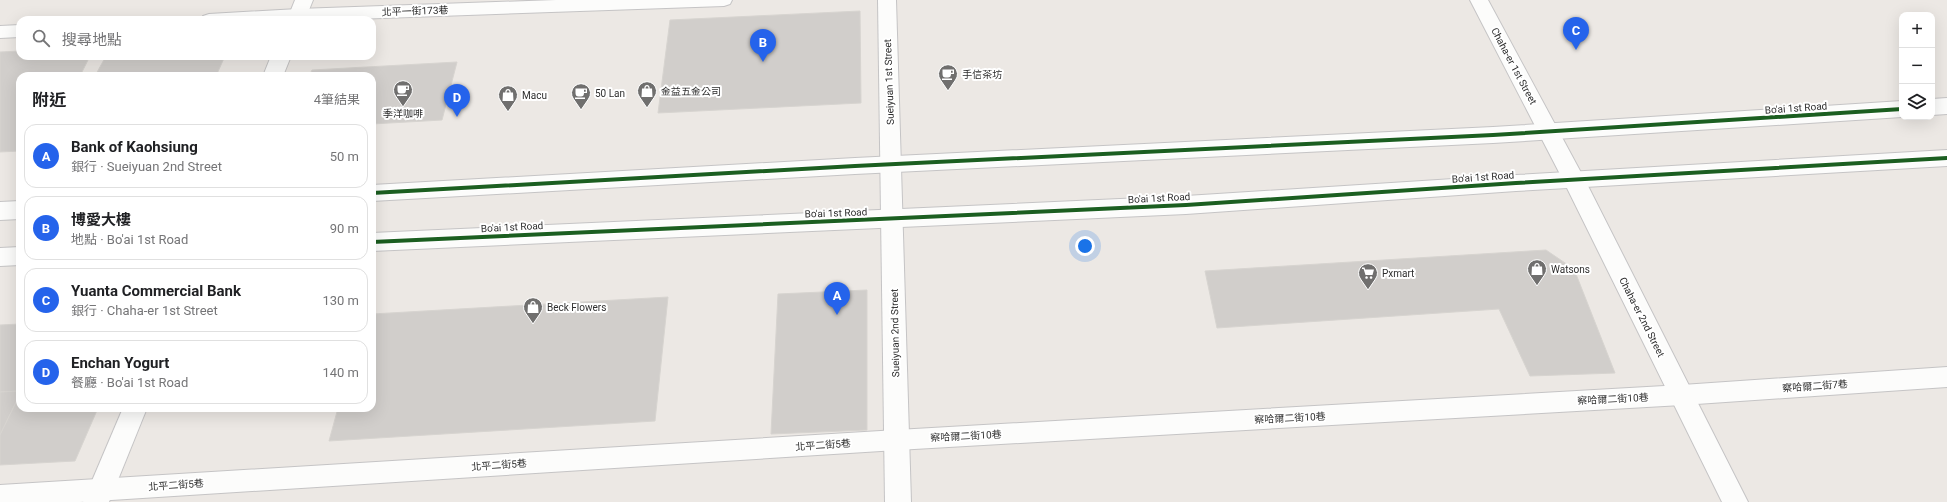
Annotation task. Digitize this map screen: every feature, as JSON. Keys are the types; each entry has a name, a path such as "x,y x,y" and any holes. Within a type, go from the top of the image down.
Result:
{"main road":[{"name":"Sueiyuan 1st Street","path":"886,0 892,164"},
{"name":"Chaha-er 1st Street","path":"1479,0 1549,132"},
{"path":"275,72 279,60"},
{"path":"1935,107 1947,106"},
{"name":"Bo'ai 1st Road","path":"376,193 892,164 1549,132 1899,109"},
{"name":"Chaha-er 2nd Street","path":"1549,132 1735,502"},
{"name":"Bo'ai 1st Road","path":"376,242 1186,205 1947,158"},
{"name":"Sueiyuan 2nd Street","path":"892,164 898,502"},
{"path":"0,211 16,210"},
{"path":"0,257 16,256"},
{"path":"98,496 133,412"}],"lane":[{"name":"北平一街173巷","path":"254,16 299,12 724,0"},
{"path":"0,32 16,31"},
{"name":"察哈爾二街7巷","path":"1682,395 1947,377"},
{"name":"察哈爾二街10巷","path":"897,440 1682,395"},
{"name":"北平二街5巷","path":"0,496 98,496 897,440"}],"building":[{"path":"860,11 861,103 658,113 670,20"},
{"path":"16,51 16,60 88,60 82,72 16,72 16,151 0,152 0,52"},
{"path":"104,60 223,60 218,72 97,72"},
{"path":"457,62 442,120 376,124 376,72 311,72 312,70"},
{"path":"1546,250 1574,269 1615,373 1530,376 1499,309 1217,328 1205,271"},
{"path":"867,290 867,430 771,434 778,294"},
{"path":"668,297 655,421 329,441 337,412 376,412 376,314"},
{"path":"16,324 16,391 0,392 0,325"},
{"path":"16,391 16,402 0,435 0,392"},
{"path":"16,402 16,412 96,412 75,461 0,465 0,435"}],"cycle path":[{"path":"376,193 855,166 1493,135 1899,109"},
{"path":"376,242 1186,205 1516,183 1947,158"}],"place":[{"name":"Yuanta Commercial Bank","path":"1576,50"},
{"name":"博愛大樓","path":"763,62"},
{"name":"手信茶坊","path":"948,91"},
{"name":"季洋咖啡","path":"403,107"},
{"name":"金益五金公司","path":"647,108"},
{"name":"50 Lan","path":"581,110"},
{"name":"Macu","path":"508,112"},
{"name":"Enchan Yogurt","path":"457,117"},
{"name":"Watsons","path":"1537,286"},
{"name":"Pxmart","path":"1368,290"},
{"name":"Bank of Kaohsiung","path":"837,315"},
{"name":"Beck Flowers","path":"533,324"}]}
